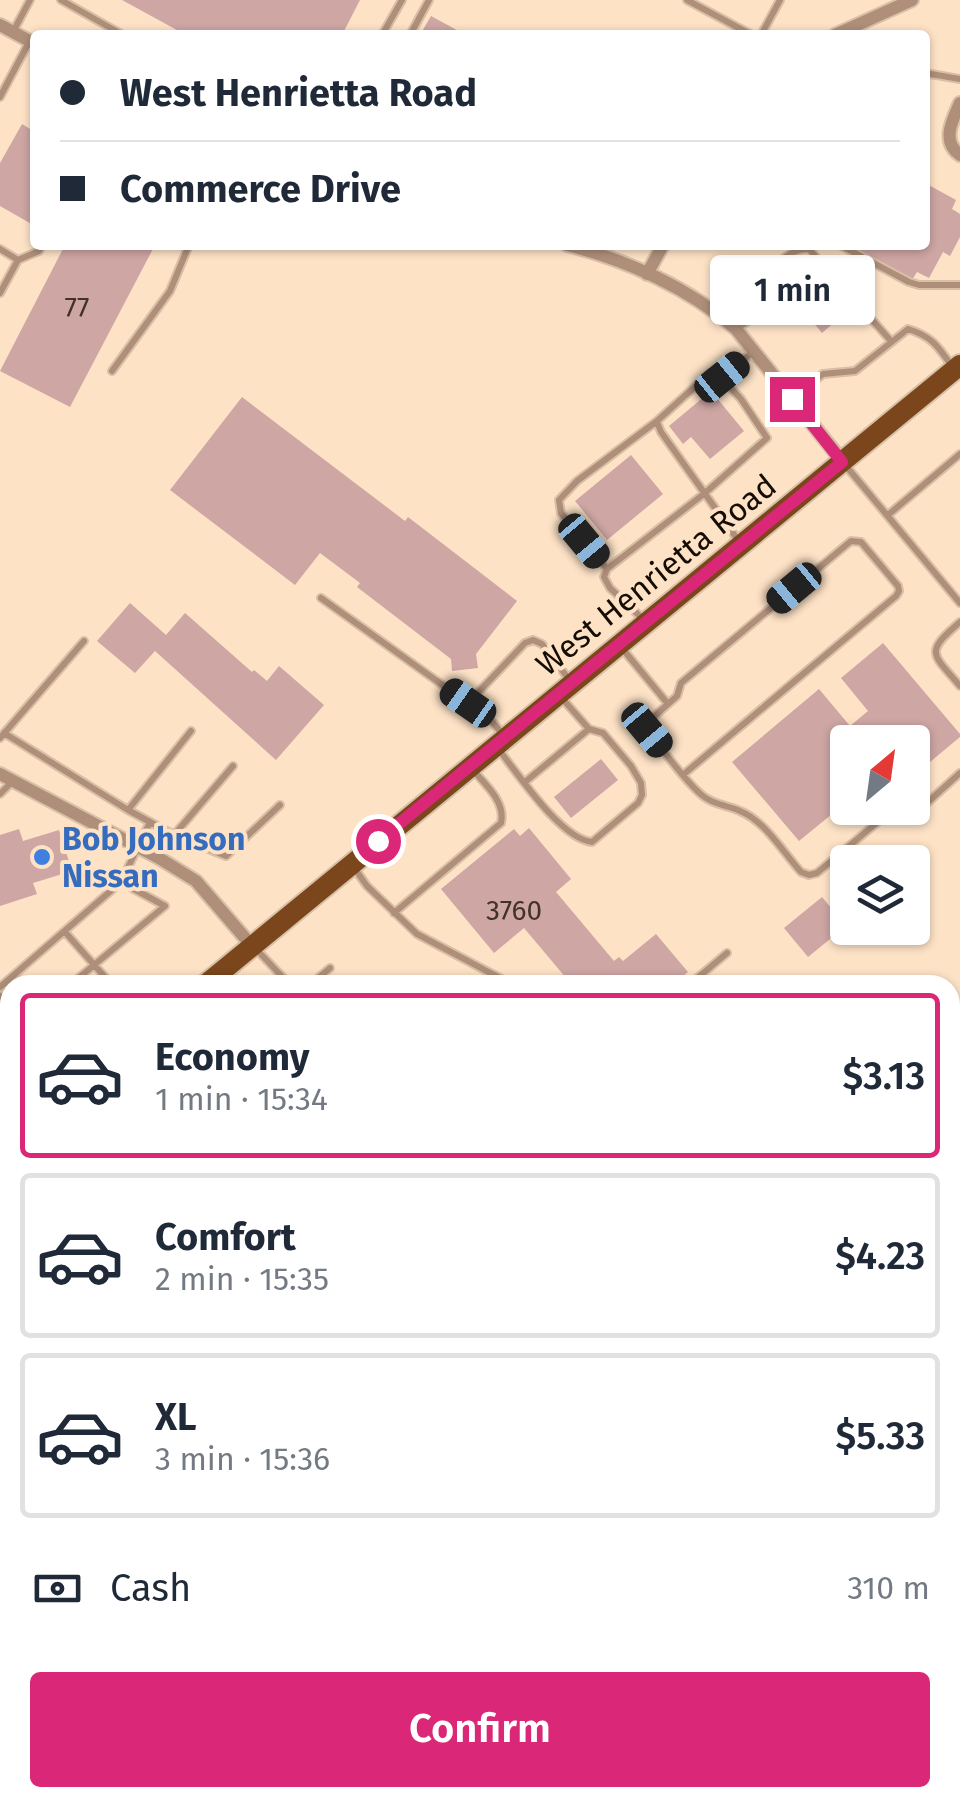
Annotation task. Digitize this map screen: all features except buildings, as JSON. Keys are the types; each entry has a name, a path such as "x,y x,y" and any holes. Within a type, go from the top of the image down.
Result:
{"main road":[{"name":"West Henrietta Road","path":"217,975 957,368"}],"street":[{"path":"847,30 912,0"},
{"path":"0,25 30,41"},
{"path":"960,103 949,140 952,150 960,156"},
{"path":"581,250 648,274 716,311 736,329 842,462"},
{"path":"648,274 660,250"},
{"path":"6,777 196,881 252,946"}],"lane":[{"path":"14,32 30,0"},
{"path":"61,0 114,30"},
{"path":"385,30 402,0"},
{"path":"413,30 429,0"},
{"path":"687,0 743,30"},
{"path":"764,30 780,0"},
{"path":"0,97 30,45"},
{"path":"930,74 960,79"},
{"path":"0,249 18,260"},
{"path":"0,294 18,260 39,250"},
{"path":"112,371 170,292 187,250"},
{"path":"736,329 763,311 773,296 778,265 797,250"},
{"path":"810,250 891,341"},
{"path":"849,250 909,282 960,285"},
{"path":"792,399 823,374 855,371 908,329 924,333 957,368"},
{"path":"722,377 754,352"},
{"path":"608,569 561,513 558,500 577,480 657,421 710,373 717,373 741,399 767,438 608,569 604,577 610,588 646,622"},
{"path":"657,421 741,544"},
{"path":"888,515 960,454"},
{"path":"842,462 960,604"},
{"path":"684,774 896,596 898,586 861,542 851,541 681,683 677,696 648,721 647,730 684,774 703,796 756,821 800,872 809,875 880,820 926,802 960,774"},
{"path":"321,598 490,719 525,782 565,830 581,841 592,842 642,796 641,783 630,766 602,733 589,729 542,644 532,640 525,643 468,703"},
{"path":"960,622 938,641 935,649 936,657 960,686"},
{"path":"84,641 2,736 150,822 226,856 280,805"},
{"path":"619,644 668,704"},
{"path":"525,782 589,729"},
{"path":"128,810 192,731"},
{"path":"174,834 234,766"},
{"path":"394,913 500,823 503,814 499,802 470,766"},
{"path":"0,794 6,777"},
{"path":"13,975 121,882 150,822"},
{"path":"352,864 367,886 418,934 494,975"},
{"path":"82,975 165,906 121,882"},
{"path":"64,932 103,975"},
{"path":"252,946 280,975"},
{"path":"701,975 727,953"},
{"path":"322,975 330,968"}],"place":[{"name":"Bob Johnson Nissan","path":"42,857"}],"route":[{"path":"378,841 842,462 792,399"}]}
